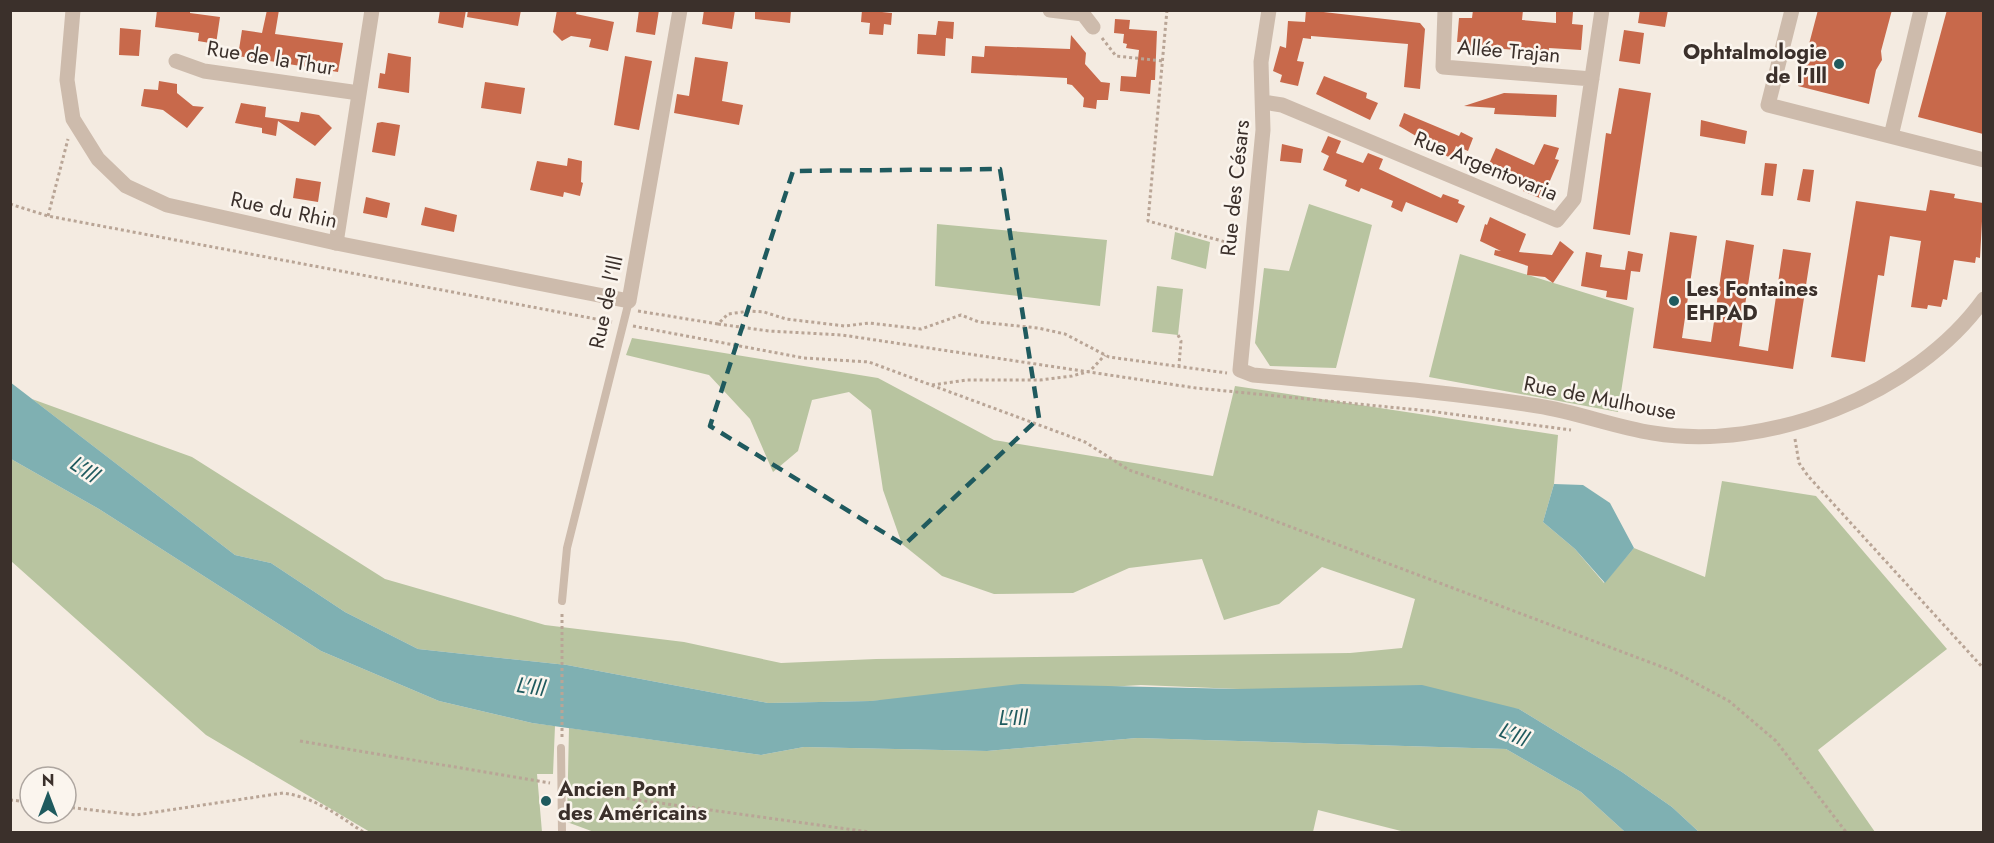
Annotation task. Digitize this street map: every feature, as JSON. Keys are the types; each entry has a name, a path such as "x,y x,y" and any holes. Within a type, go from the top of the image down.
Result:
{"street":[{"name":"Rue du Rhin","path":"73,10 67,80 73,118 98,159 126,186 166,205 628,305"},
{"name":"Rue de la Thur","path":"336,243 372,10"},
{"name":"Rue de l'Ill","path":"628,305 680,10"},
{"path":"1050,10 1083,14 1093,27"},
{"name":"Rue des Césars","path":"1240,370 1250,245 1263,130 1261,62 1269,10"},
{"name":"Allée Trajan","path":"1445,10 1443,67 1592,79"},
{"name":"Rue Argentovaria","path":"1263,102 1282,105 1557,220 1574,200 1602,10"},
{"path":"1792,10 1768,105 1983,160"},
{"path":"1891,136 1921,10"},
{"name":"Rue de la Thur","path":"176,61 204,71 359,93"},
{"name":"Rue de Mulhouse","path":"1240,370 1253,375 1441,393 1540,406 1655,434 1702,436 1768,431 1795,425 1854,402 1899,376 1962,324 1983,299"}],"lane":[{"name":"Rue de l'Ill","path":"562,601 567,548 628,305"},
{"path":"561,748 562,832"}],"path":[{"path":"1167,10 1148,221 1229,245 1250,245"},
{"path":"1093,27 1116,56 1164,61"},
{"path":"48,216 73,118"},
{"path":"10,204 48,216 624,325 804,358 869,362 1085,442 1129,470 1238,507 1672,671 1729,701 1776,741 1846,832"},
{"path":"628,305 718,324 728,314 750,310 786,319 845,326 869,323 921,328 961,315 979,322 1038,328 1065,334 1105,355 1179,365 1209,372 1229,373 1240,370"},
{"path":"1178,335 1181,341 1179,365"},
{"path":"930,385 968,380 1040,380 1072,376 1090,371 1105,355"},
{"path":"1795,425 1795,448 1799,463 1808,476 1983,669"},
{"path":"561,748 562,601"},
{"path":"300,741 562,787 868,832"},
{"path":"78,808 136,815 283,793 300,795 331,810 363,832"}],"highlighted area":[{"path":"1000,169 1039,418 904,545 710,426 793,171"}],"green space":[{"path":"1309,204 1372,225 1336,368 1270,366 1255,343 1264,268 1289,271"},
{"path":"937,224 1107,240 1100,306 935,286"},
{"path":"1175,232 1210,242 1206,269 1171,259"},
{"path":"1460,254 1634,308 1618,412 1429,377"},
{"path":"1157,286 1183,289 1178,335 1152,332"},
{"path":"632,338 878,378 994,440 1213,476 1235,386 1558,435 1554,484 1543,522 1575,549 1604,583 1634,548 1705,577 1722,481 1816,496 1947,649 1818,750 1875,832 1699,832 1672,807 1622,772 1519,709 1238,689 1141,685 871,701 768,703 567,665 418,649 345,612 271,563 235,555 32,399 192,457 385,579 545,625 684,642 781,663 876,659 1350,653 1402,648 1415,599 1322,567 1279,604 1224,620 1202,559 1129,568 1073,593 994,594 942,576 902,544 883,490 871,410 849,392 812,400 798,451 773,472 750,419 709,375 626,355"},
{"path":"11,459 99,509 321,651 439,701 532,723 555,726 553,774 537,774 542,832 370,832 206,735 11,561"},
{"path":"569,728 761,755 804,747 987,751 1137,738 1506,749 1581,792 1625,832 1405,832 1318,810 1313,832 594,832 567,822"}],"water":[{"name":"L'Ill","path":"10,382 235,555 271,563 345,612 418,649 567,665 768,703 871,701 1021,684 1238,689 1422,685 1519,709 1622,772 1672,807 1699,832 1625,832 1581,792 1506,749 1137,738 987,751 804,747 761,755 532,723 439,701 321,651 99,509 11,459"},
{"path":"1554,484 1583,485 1610,503 1634,548 1605,583 1575,549 1543,522"}],"building":[{"path":"157,10 190,10 190,13 220,17 216,44 198,41 199,33 155,27"},
{"path":"267,10 279,10 275,34 343,43 338,72 238,56 242,30 262,33"},
{"path":"440,10 466,10 463,28 438,23"},
{"path":"468,10 521,10 518,26 467,17"},
{"path":"557,10 577,10 576,14 614,22 608,51 589,47 591,39 571,36 562,41 553,32"},
{"path":"639,10 659,10 655,35 636,32"},
{"path":"704,10 735,10 732,29 702,24"},
{"path":"755,10 791,10 790,23 755,19"},
{"path":"862,10 892,13 891,25 884,24 883,35 869,34 870,23 861,22"},
{"path":"1306,10 1420,23 1425,29 1420,89 1404,87 1408,44 1311,36 1311,39 1303,38 1297,61 1304,62 1298,86 1280,82 1282,75 1273,71 1280,46 1286,48 1288,21 1305,22"},
{"path":"1473,10 1523,10 1522,20 1556,23 1556,11 1573,12 1572,24 1583,25 1581,50 1549,48 1548,56 1531,55 1529,51 1478,47 1477,51 1461,50 1462,42 1457,42 1459,18 1472,18"},
{"path":"1640,10 1668,10 1665,27 1638,23"},
{"path":"1818,10 1892,10 1881,51 1882,60 1876,70 1869,104 1798,86"},
{"path":"1947,10 1983,10 1983,134 1918,117"},
{"path":"1115,19 1130,20 1129,29 1157,31 1155,80 1151,80 1150,94 1120,91 1121,76 1136,77 1139,50 1126,48 1127,44 1123,43 1124,34 1114,33"},
{"path":"938,21 954,22 953,39 946,38 945,56 917,54 918,34 936,35"},
{"path":"120,28 141,30 139,56 119,55"},
{"path":"1624,30 1644,33 1640,64 1619,61"},
{"path":"1071,35 1086,53 1085,64 1101,82 1110,83 1108,100 1097,100 1096,109 1083,107 1084,98 1072,85 1067,84 1067,78 971,73 972,56 984,57 985,46 1070,49"},
{"path":"388,53 411,57 409,93 378,88 380,73 385,74"},
{"path":"625,56 652,61 639,130 614,125"},
{"path":"695,57 728,62 722,101 743,105 739,125 674,113 677,94 689,96"},
{"path":"1324,76 1367,93 1366,98 1378,103 1370,120 1316,94"},
{"path":"159,81 177,84 177,93 193,106 204,107 187,128 163,110 141,106 144,89 158,90"},
{"path":"485,82 525,88 521,114 481,108"},
{"path":"1619,88 1651,93 1630,235 1593,229 1606,133 1611,134"},
{"path":"1504,93 1557,95 1556,117 1494,114 1495,108 1464,106"},
{"path":"241,103 266,107 265,117 299,122 301,112 319,115 332,128 315,146 278,121 276,136 262,133 262,128 235,123"},
{"path":"1404,113 1459,136 1461,132 1473,138 1468,151 1456,146 1451,158 1431,149 1433,146 1399,126"},
{"path":"1701,120 1747,131 1745,144 1700,136"},
{"path":"377,123 400,125 395,156 372,152"},
{"path":"1328,136 1341,141 1336,153 1363,163 1368,153 1383,159 1379,169 1441,198 1443,194 1459,200 1458,203 1465,206 1457,223 1406,202 1402,212 1391,207 1393,201 1361,188 1359,192 1345,186 1347,180 1323,170 1329,156 1321,152"},
{"path":"1282,144 1303,149 1301,163 1280,161"},
{"path":"1544,144 1559,148 1555,159 1559,160 1542,199 1523,191 1527,183 1488,166 1496,148 1534,165"},
{"path":"568,158 582,161 581,182 583,183 580,196 564,192 563,197 530,190 537,161 567,166"},
{"path":"1765,163 1777,164 1773,196 1761,195"},
{"path":"1803,169 1814,170 1810,202 1797,200"},
{"path":"296,178 321,182 318,202 293,198"},
{"path":"1930,190 1955,194 1954,198 1983,203 1980,258 1976,257 1975,263 1954,260 1947,300 1943,299 1941,307 1928,305 1927,309 1911,307 1921,241 1890,236 1884,276 1878,275 1865,362 1831,357 1856,201 1926,211"},
{"path":"366,197 390,203 387,218 363,213"},
{"path":"425,207 457,215 454,232 421,225"},
{"path":"1490,217 1526,234 1519,252 1552,255 1560,241 1574,252 1553,283 1545,277 1527,275 1528,266 1494,255 1495,250 1501,251 1480,241 1485,224 1487,225"},
{"name":"Les Fontaines EHPAD","path":"1670,232 1697,236 1682,338 1711,342 1726,240 1754,245 1739,346 1768,351 1783,249 1811,253 1793,369 1653,348"},
{"path":"1628,251 1643,254 1640,272 1631,271 1627,300 1606,297 1607,291 1581,286 1586,252 1602,255 1600,267 1625,270"}],"place":[{"name":"Ophtalmologie de l'Ill","path":"1839,64"},
{"name":"Les Fontaines EHPAD","path":"1674,301"},
{"name":"Ancien Pont des Américains","path":"546,801"}]}
